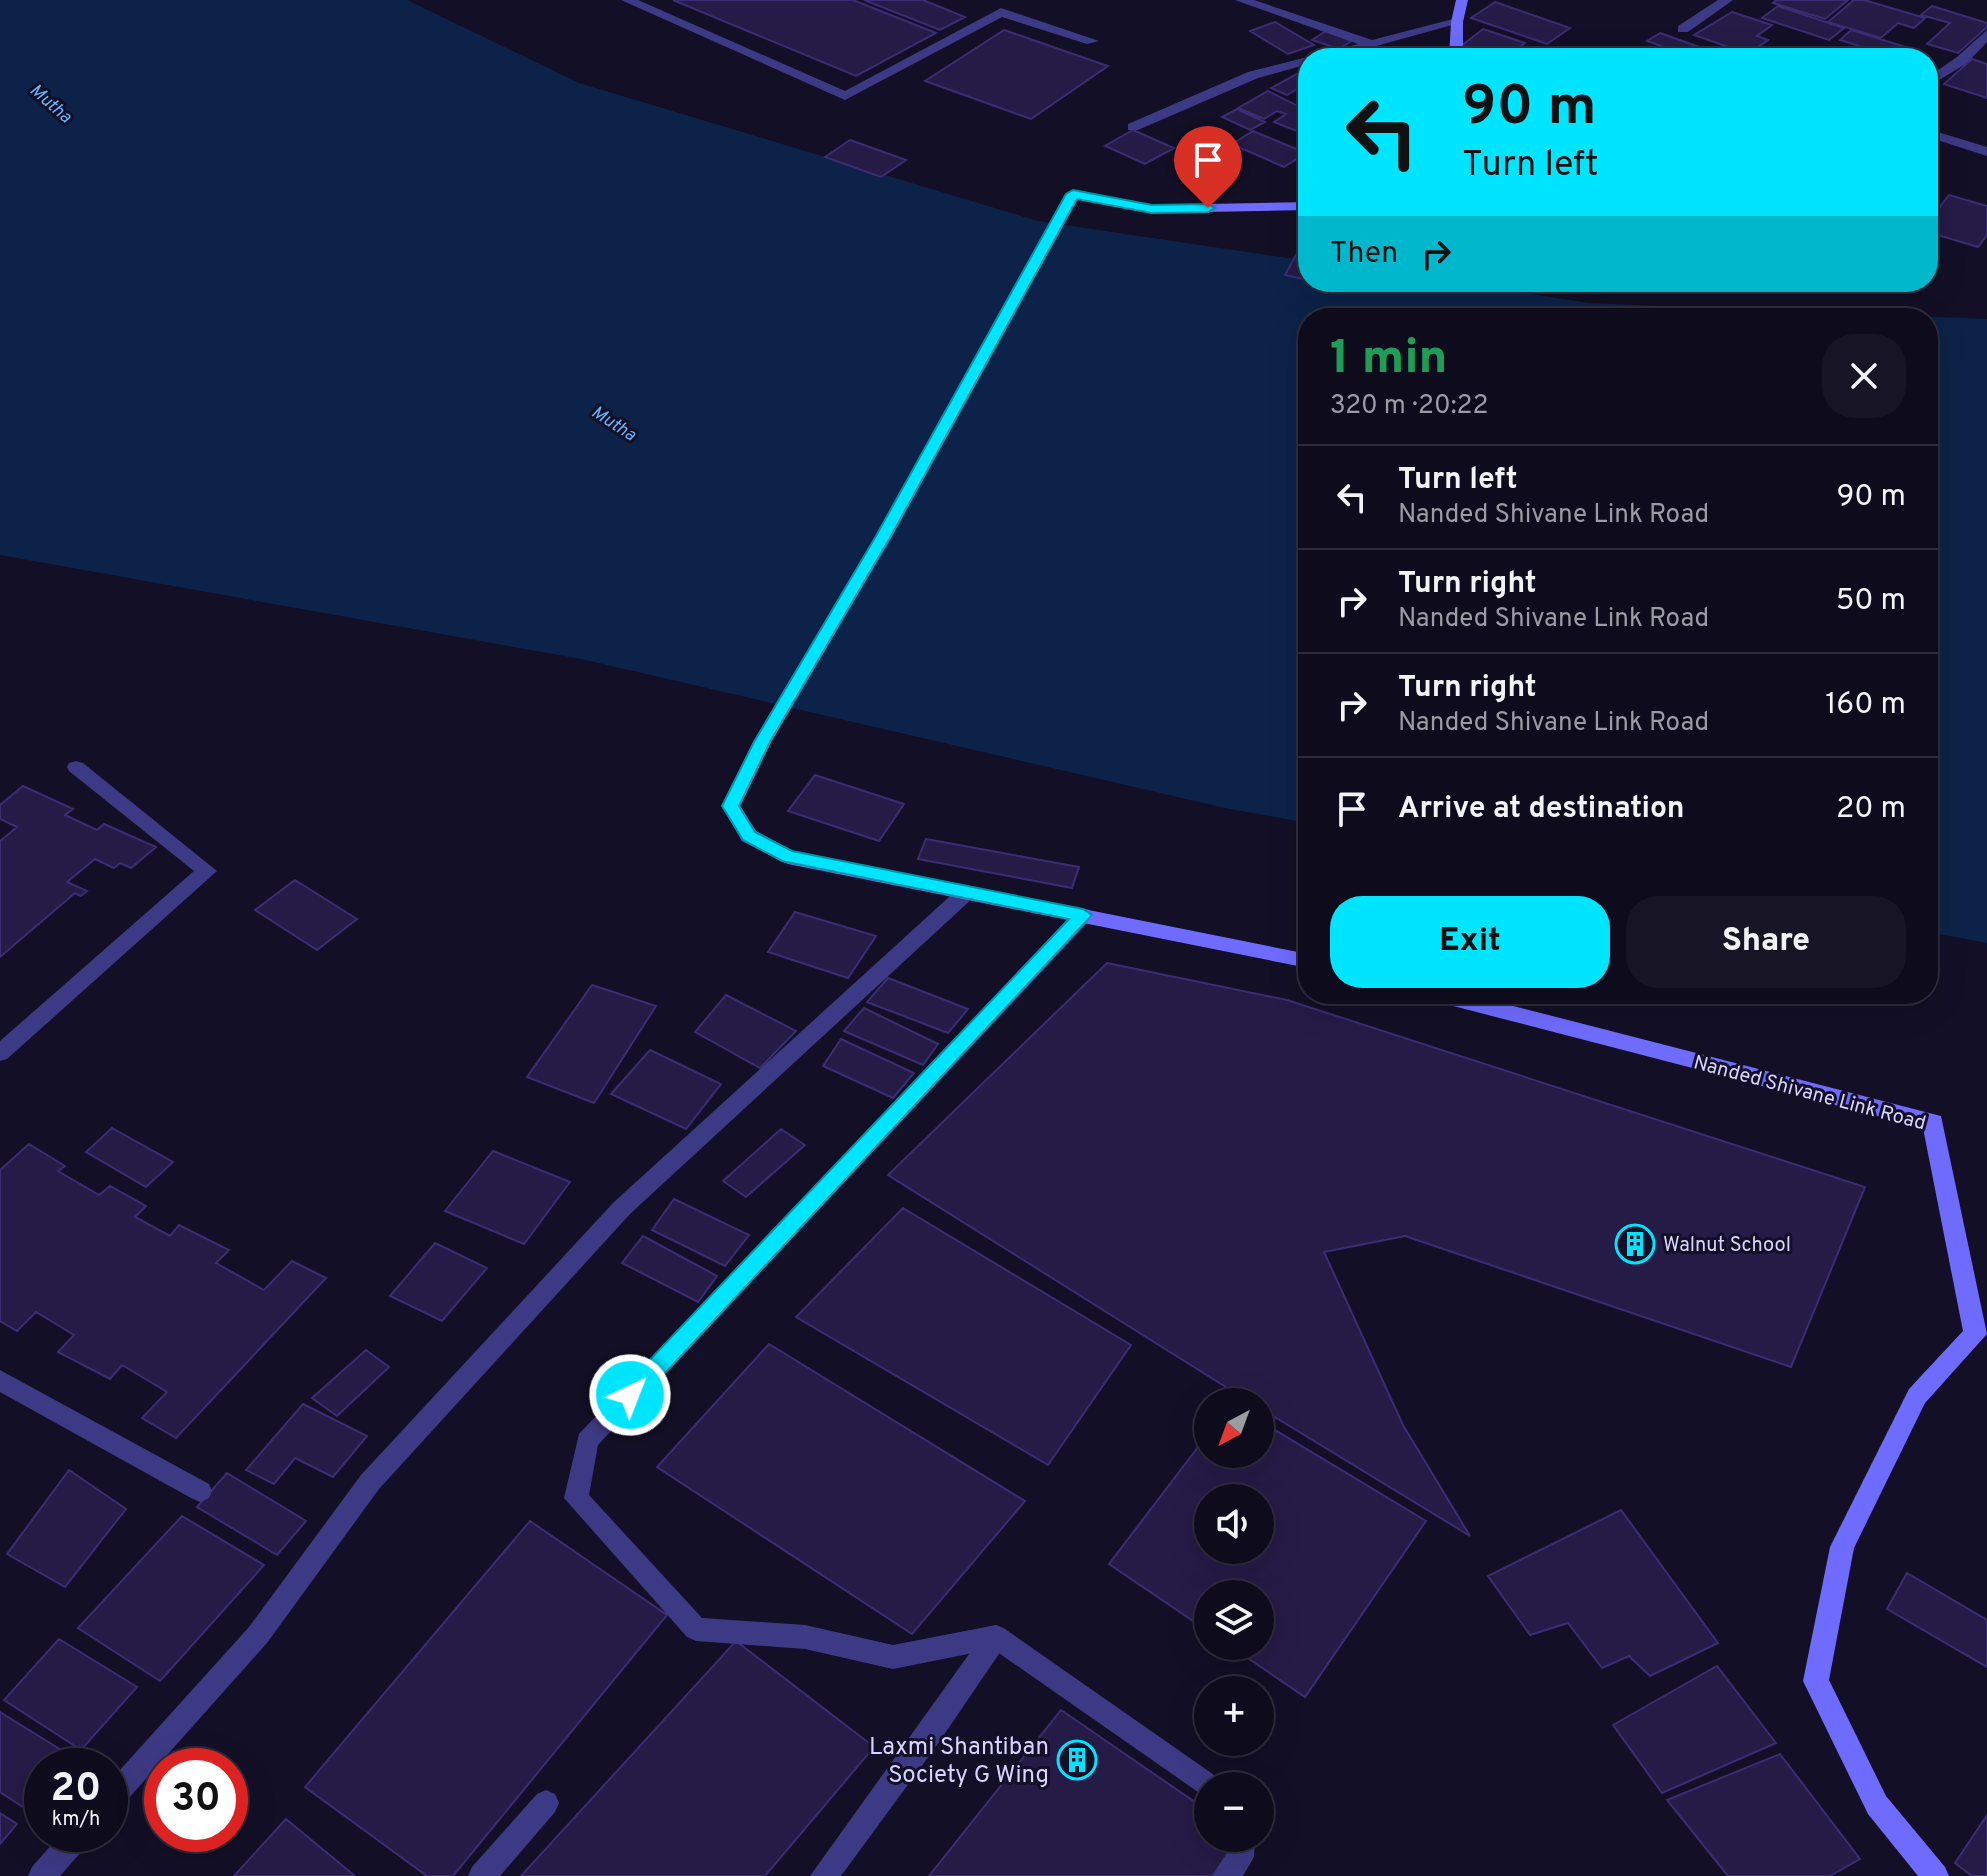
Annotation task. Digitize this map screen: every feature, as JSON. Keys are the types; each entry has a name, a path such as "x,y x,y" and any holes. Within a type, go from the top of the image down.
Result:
{"street":[{"path":"627,0 845,96 1001,12 1092,41"},
{"path":"1241,0 1372,44"},
{"path":"1456,48 1462,0"},
{"path":"1683,29 1727,0"},
{"path":"1356,48 1457,22"},
{"path":"1938,76 1962,60 1987,34"},
{"path":"1133,127 1253,75 1298,63"},
{"path":"1938,136 1987,152"},
{"path":"1298,206 1152,209 1073,194 884,536 762,742 731,806 749,836 788,857 1298,959"},
{"path":"0,1053 207,871 76,767"},
{"path":"128,1780 258,1635 370,1482 622,1208 967,892"},
{"path":"1083,915 587,1441 576,1498 696,1629 805,1637 893,1657 996,1637 1194,1776"},
{"name":"Nanded Shivane Link Road","path":"1477,1004 1933,1122 1981,1338 1917,1396 1842,1547 1816,1681 1877,1805 1935,1876"},
{"path":"0,1380 200,1491"},
{"path":"824,1876 928,1736 996,1637"},
{"path":"482,1876 546,1803"},
{"path":"42,1876 63,1852"},
{"path":"1227,1876 1241,1852"}],"water":[{"name":"Mutha","path":"0,0 407,0 579,83 1038,221 1298,260 1298,292 1518,292 1590,303 1714,308 1298,308 1298,821 1225,808 581,659 0,555"},
{"path":"1938,317 1987,319 1987,943 1938,934"}],"building":[{"path":"673,0 853,0 936,33 856,76"},
{"path":"864,0 923,0 965,17 940,30"},
{"path":"1776,0 1848,0 1825,19 1773,3"},
{"path":"1854,0 1864,0 1925,18 1914,28 1898,23 1881,38 1828,22"},
{"path":"1495,2 1570,28 1547,44 1471,18"},
{"path":"1778,6 1844,28 1829,40 1762,18"},
{"path":"1932,6 1987,23 1987,27 1958,53 1927,44 1950,23 1921,15"},
{"path":"1732,12 1772,25 1757,36 1768,40 1757,48 1731,48 1694,35"},
{"path":"1275,22 1314,45 1288,54 1250,31"},
{"path":"1483,29 1525,43 1518,48 1460,47"},
{"path":"1004,30 1108,66 1031,119 925,81"},
{"path":"1851,30 1909,48 1865,48 1840,40"},
{"path":"1326,31 1353,40 1336,48 1312,40"},
{"path":"1660,33 1702,48 1667,48 1647,41"},
{"path":"1972,59 1987,64 1987,98 1944,84"},
{"path":"1298,73 1298,89 1287,95 1271,88"},
{"path":"1268,91 1298,106 1298,132 1274,122 1286,114 1277,111 1264,119 1238,108"},
{"path":"1237,109 1265,122 1250,130 1222,117"},
{"path":"1133,130 1174,148 1145,164 1105,146"},
{"path":"1253,131 1298,150 1298,158 1284,167 1232,144"},
{"path":"850,140 906,160 881,177 825,157"},
{"path":"1217,142 1239,151 1213,168 1191,160"},
{"path":"1949,195 1987,206 1987,235 1978,247 1938,235 1938,209"},
{"path":"1298,251 1298,278 1285,275"},
{"path":"815,775 904,804 879,841 788,811"},
{"path":"23,786 73,809 65,815 97,830 104,824 156,847 131,868 120,863 114,868 95,859 67,882 87,891 81,896 75,893 0,957 0,841 17,827 0,819 0,805"},
{"path":"926,839 1079,867 1072,888 918,859"},
{"path":"295,880 357,919 317,950 255,910"},
{"path":"795,912 876,936 848,978 768,952"},
{"name":"Walnut School","path":"1107,963 1287,1000 1865,1187 1791,1367 1405,1236 1324,1252 1403,1425 1470,1536 1274,1417 1274,1388 1228,1388 888,1175"},
{"path":"888,978 968,1009 948,1033 867,1002"},
{"path":"592,985 656,1006 594,1103 527,1077"},
{"path":"726,995 796,1031 760,1068 695,1032"},
{"path":"864,1008 938,1044 923,1065 844,1031"},
{"path":"841,1039 914,1073 893,1098 823,1066"},
{"path":"650,1050 721,1084 686,1129 611,1094"},
{"path":"112,1128 173,1162 146,1187 86,1152"},
{"path":"781,1129 805,1145 746,1197 723,1181"},
{"path":"29,1144 65,1166 58,1171 99,1195 110,1186 146,1206 135,1217 170,1236 179,1225 229,1250 216,1263 264,1290 292,1261 326,1278 176,1438 142,1418 167,1392 122,1365 110,1379 58,1352 74,1335 36,1312 17,1331 0,1321 0,1170"},
{"path":"493,1151 570,1182 524,1244 445,1211"},
{"path":"674,1199 749,1235 725,1266 652,1230"},
{"path":"903,1208 1131,1345 1048,1465 796,1317"},
{"path":"643,1236 717,1276 698,1302 622,1263"},
{"path":"435,1243 487,1268 442,1321 390,1296"},
{"path":"769,1344 1025,1501 912,1634 657,1467"},
{"path":"366,1350 389,1367 337,1416 312,1398"},
{"path":"303,1404 367,1436 333,1477 295,1458 274,1484 246,1470"},
{"path":"1274,1429 1426,1521 1305,1697 1251,1660 1274,1660 1274,1580 1194,1580 1194,1622 1109,1564 1194,1452 1194,1468 1274,1468"},
{"path":"69,1470 126,1509 65,1587 7,1554"},
{"path":"227,1473 306,1521 277,1555 197,1507"},
{"path":"1621,1510 1718,1643 1650,1676 1629,1656 1602,1668 1568,1623 1530,1635 1488,1576"},
{"path":"182,1516 264,1565 160,1681 78,1628"},
{"path":"530,1521 667,1615 453,1876 427,1876 305,1787"},
{"path":"1907,1573 1987,1620 1987,1667 1887,1609"},
{"path":"59,1639 137,1687 83,1748 78,1748 4,1700"},
{"path":"736,1641 874,1747 765,1876 521,1876"},
{"path":"1717,1666 1776,1743 1662,1793 1613,1725"},
{"name":"Laxmi Shantiban Society G Wing","path":"1061,1710 1194,1801 1194,1852 1229,1852 1212,1876 929,1876"},
{"path":"0,1712 58,1748 24,1748 24,1808 0,1792"},
{"path":"1780,1754 1860,1859 1830,1876 1728,1876 1667,1800"},
{"path":"0,1813 17,1824 0,1844"},
{"path":"1987,1815 1987,1876 1972,1876 1955,1863"},
{"path":"286,1819 355,1876 234,1876"}],"place":[{"name":"Walnut School","path":"1635,1244"},
{"name":"Laxmi Shantiban Society G Wing","path":"1077,1760"}],"route":[{"path":"630,1395 1083,915 788,857 749,836 731,806 762,742 884,536 1073,194 1152,209 1208,208"}]}
